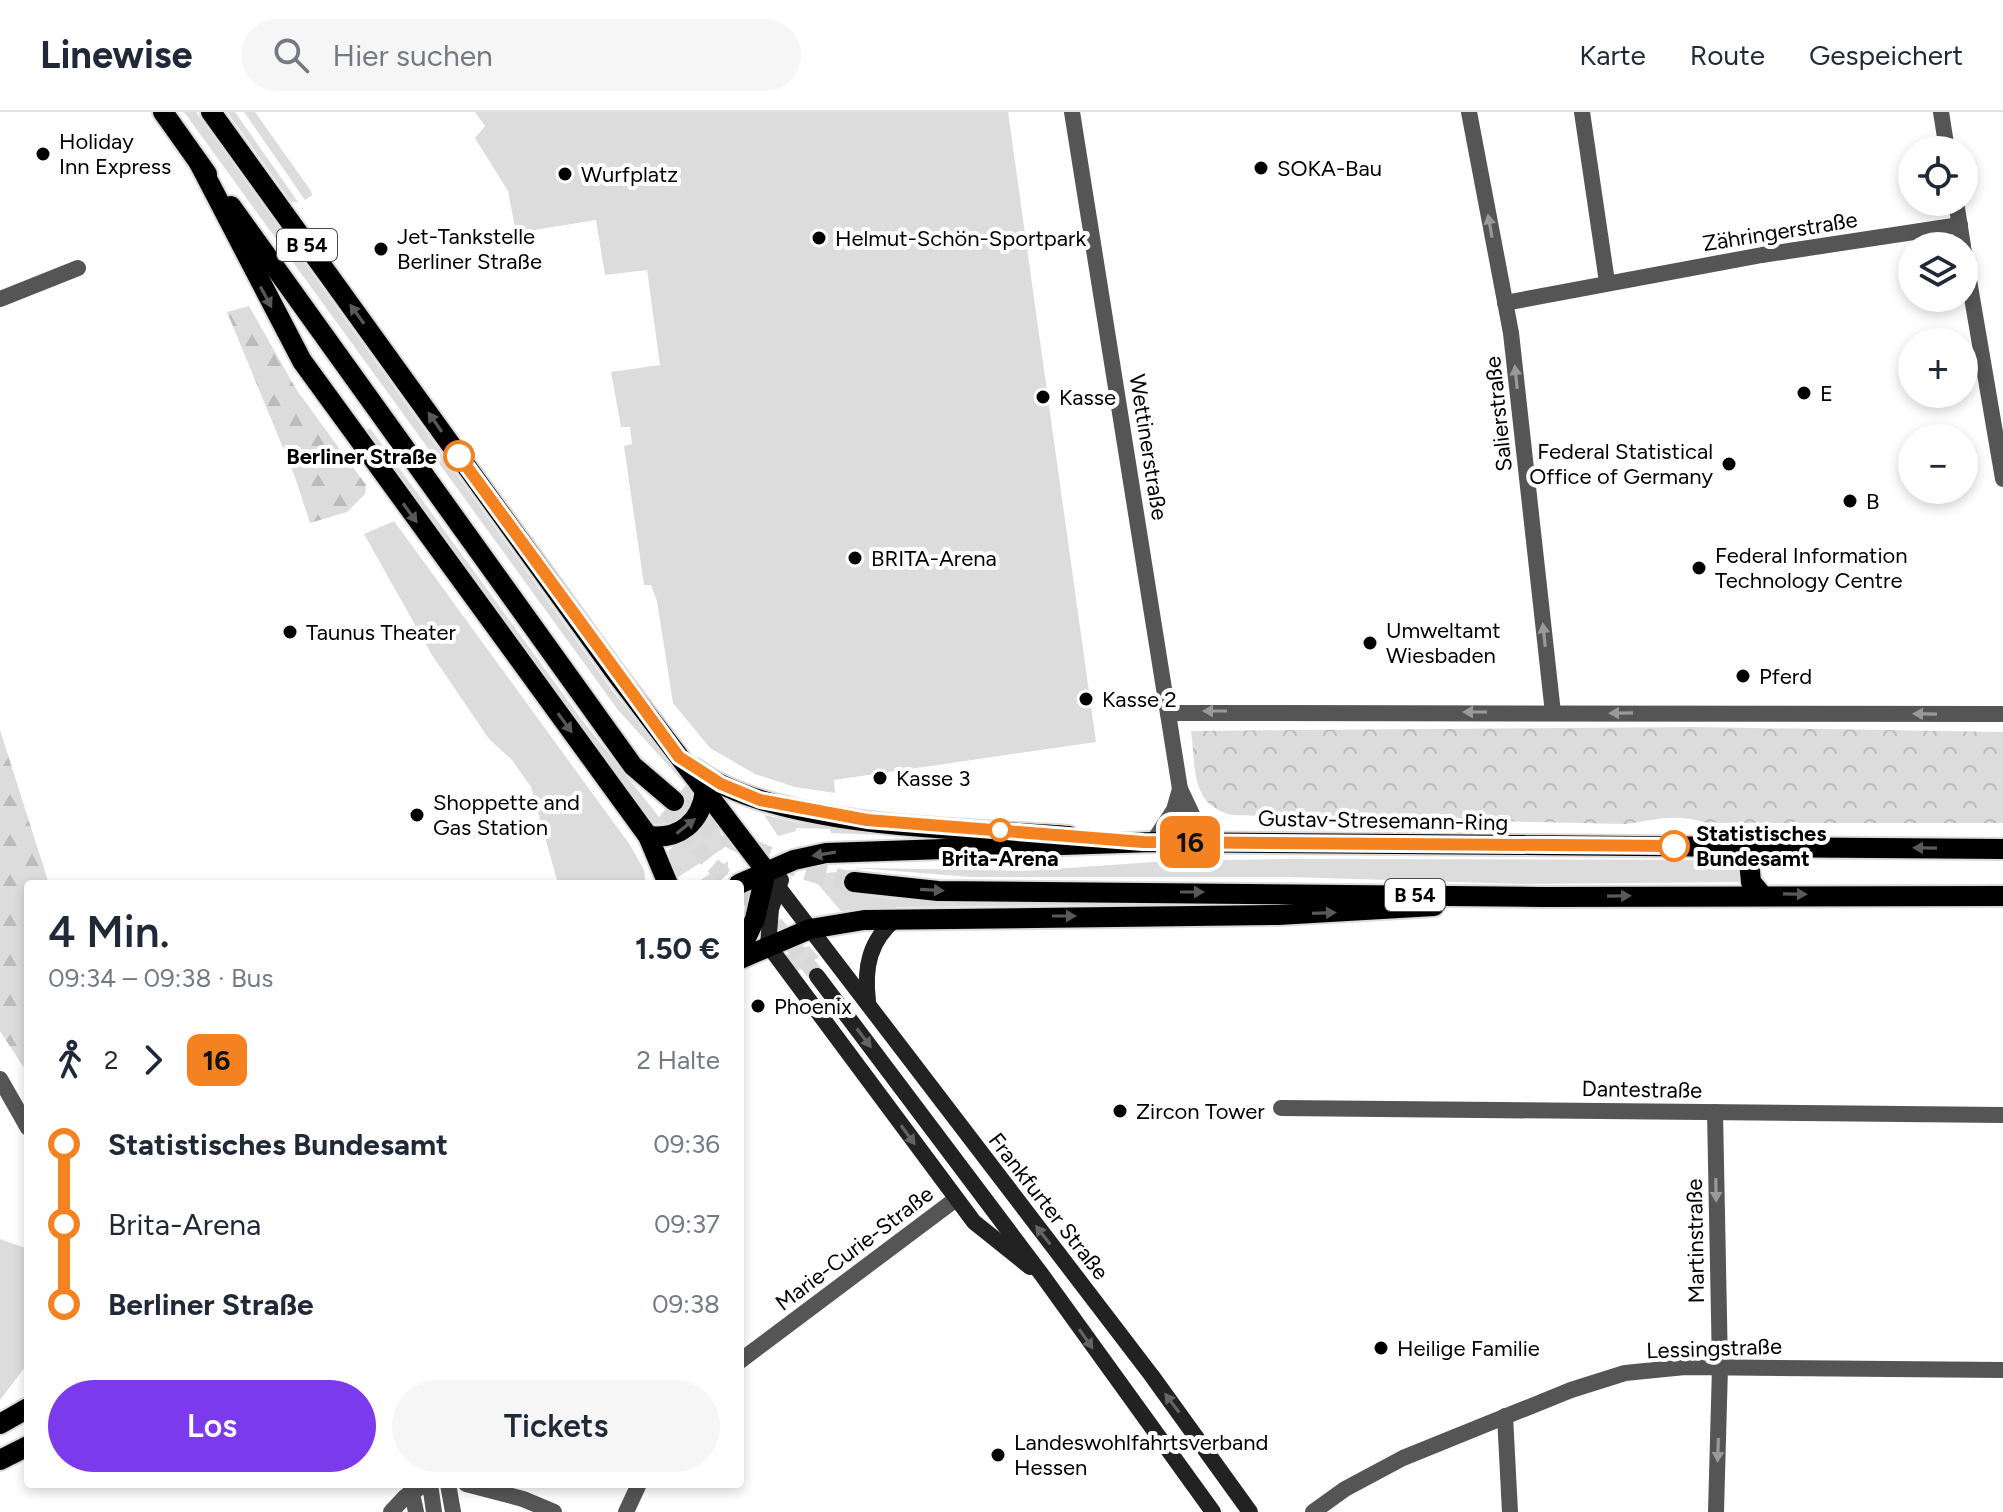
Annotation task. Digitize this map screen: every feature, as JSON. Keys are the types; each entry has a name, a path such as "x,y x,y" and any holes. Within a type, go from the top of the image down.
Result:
{"main road":[{"name":"B 54","path":"163,112 633,766 671,805"},
{"name":"B 54","path":"211,112 679,757 721,784 791,809 867,820 1148,842"},
{"path":"199,163 302,361 648,836 666,880"},
{"path":"679,757 772,879 768,945 956,1199 991,1239 1042,1275"},
{"path":"648,836 669,836 687,828 700,813 705,791"},
{"name":"Gustav-Stresemann-Ring","path":"744,883 772,879 794,860 855,850 1021,849 1148,842 2003,849"},
{"path":"1761,847 1749,861 1749,873 1761,894"},
{"path":"744,942 772,879"},
{"name":"Frankfurter Straße","path":"772,879 1152,1376 1250,1512"},
{"name":"B 54","path":"854,882 938,891 1541,897 1761,894 2003,896"},
{"path":"744,957 810,929 897,918 1278,915 1541,897"},
{"path":"868,1003 866,977 871,949 881,932 897,918"},
{"name":"Frankfurter Straße","path":"817,976 1042,1275 1213,1512"},
{"path":"0,1460 24,1448"}],"street":[{"name":"Wettinerstraße","path":"1072,112 1180,789 1198,827 1213,842"},
{"name":"Salierstraße","path":"1469,112 1515,368 1553,713"},
{"path":"1582,112 1607,282"},
{"path":"1941,112 1945,136"},
{"path":"1958,216 1961,232"},
{"name":"Zähringerstraße","path":"1505,303 1607,282 1960,225"},
{"path":"0,299 78,268"},
{"path":"1975,312 2003,479"},
{"path":"1168,713 2003,714"},
{"path":"1148,842 1174,810 1180,789"},
{"path":"0,1079 24,1121"},
{"name":"Dantestraße","path":"1281,1108 2003,1115"},
{"name":"Martinstraße","path":"1715,1112 1720,1367 1716,1512"},
{"name":"Marie-Curie-Straße","path":"744,1358 956,1199"},
{"name":"Lessingstraße","path":"1313,1512 1392,1463 1505,1416 1625,1373 1720,1367 2003,1370"},
{"path":"1505,1416 1510,1512"},
{"path":"411,1488 416,1512"},
{"path":"391,1512 405,1497 421,1488"},
{"path":"429,1488 434,1512"},
{"path":"449,1488 453,1512"},
{"path":"481,1488 523,1499 554,1512"},
{"path":"626,1512 637,1488"}],"green space":[{"path":"184,112 196,112 612,690 692,790 691,802 670,823 651,825 364,432 370,428 579,716 659,817 686,785 618,710"},
{"path":"227,112 235,112 298,202 291,202"},
{"path":"244,112 255,112 312,195 305,200"},
{"name":"BRITA-Arena","path":"475,112 1008,112 1096,742 834,780 835,793 795,787 755,774 710,748 673,703 657,601 651,585 644,585 624,446 632,444 630,427 621,427 611,372 660,365 647,270 605,275 596,220 516,233 508,191 475,138 485,126"},
{"path":"249,306 296,389 366,485 365,494 347,512 310,523 295,477 227,312"},
{"path":"394,521 630,845 644,870 645,880 557,880 531,787 512,760 489,739 432,655 364,534"},
{"path":"1695,727 2003,732 2003,823 1706,823 1676,818 1626,824 1232,815 1218,810 1202,794 1195,771 1191,731"},
{"path":"0,730 48,880 24,880 24,1068 0,1031"},
{"path":"711,813 727,846 675,879 668,851"},
{"path":"764,815 799,823 988,839 831,833 830,829 796,828 796,831 778,836"},
{"path":"1288,859 1738,860 1739,882 1529,884 1287,877 972,877 865,869 1026,871 1167,861"},
{"path":"728,861 728,874 720,880 701,880"},
{"path":"857,870 853,893 895,899 1292,903 906,907 841,911 810,875"},
{"path":"809,946 819,957 795,973 784,955"},
{"path":"0,1239 24,1248 24,1368 0,1400"}],"tunnel":[{"path":"674,801 715,830 759,852 805,870 854,882"},
{"path":"667,810 709,862 729,880"},
{"path":"744,894 773,921 817,976"}],"bus line":[{"name":"16","path":"459,456 679,757 698,772 760,800 791,809 867,820 1143,842 1674,846"}],"place":[{"name":"Holiday Inn Express","path":"43,154"},
{"name":"SOKA-Bau","path":"1261,168"},
{"name":"Wurfplatz","path":"565,174"},
{"name":"Helmut-Schön-Sportpark","path":"819,238"},
{"name":"Jet-Tankstelle Berliner Straße","path":"381,249"},
{"name":"E","path":"1804,393"},
{"name":"Kasse","path":"1043,397"},
{"name":"Berliner Straße","path":"459,456"},
{"name":"Federal Statistical Office of Germany","path":"1729,464"},
{"name":"B","path":"1850,501"},
{"name":"BRITA-Arena","path":"855,558"},
{"name":"Federal Information Technology Centre","path":"1699,568"},
{"name":"Taunus Theater","path":"290,632"},
{"name":"Umweltamt Wiesbaden","path":"1370,643"},
{"name":"Pferd","path":"1743,676"},
{"name":"Kasse 2","path":"1086,699"},
{"name":"Kasse 3","path":"880,778"},
{"name":"Shoppette and Gas Station","path":"417,815"},
{"name":"Brita-Arena","path":"1000,830"},
{"name":"Statistisches Bundesamt","path":"1674,846"},
{"name":"Phoenix","path":"758,1006"},
{"name":"Zircon Tower","path":"1120,1111"},
{"name":"Heilige Familie","path":"1381,1348"},
{"name":"Landeswohlfahrtsverband Hessen","path":"998,1455"}]}
